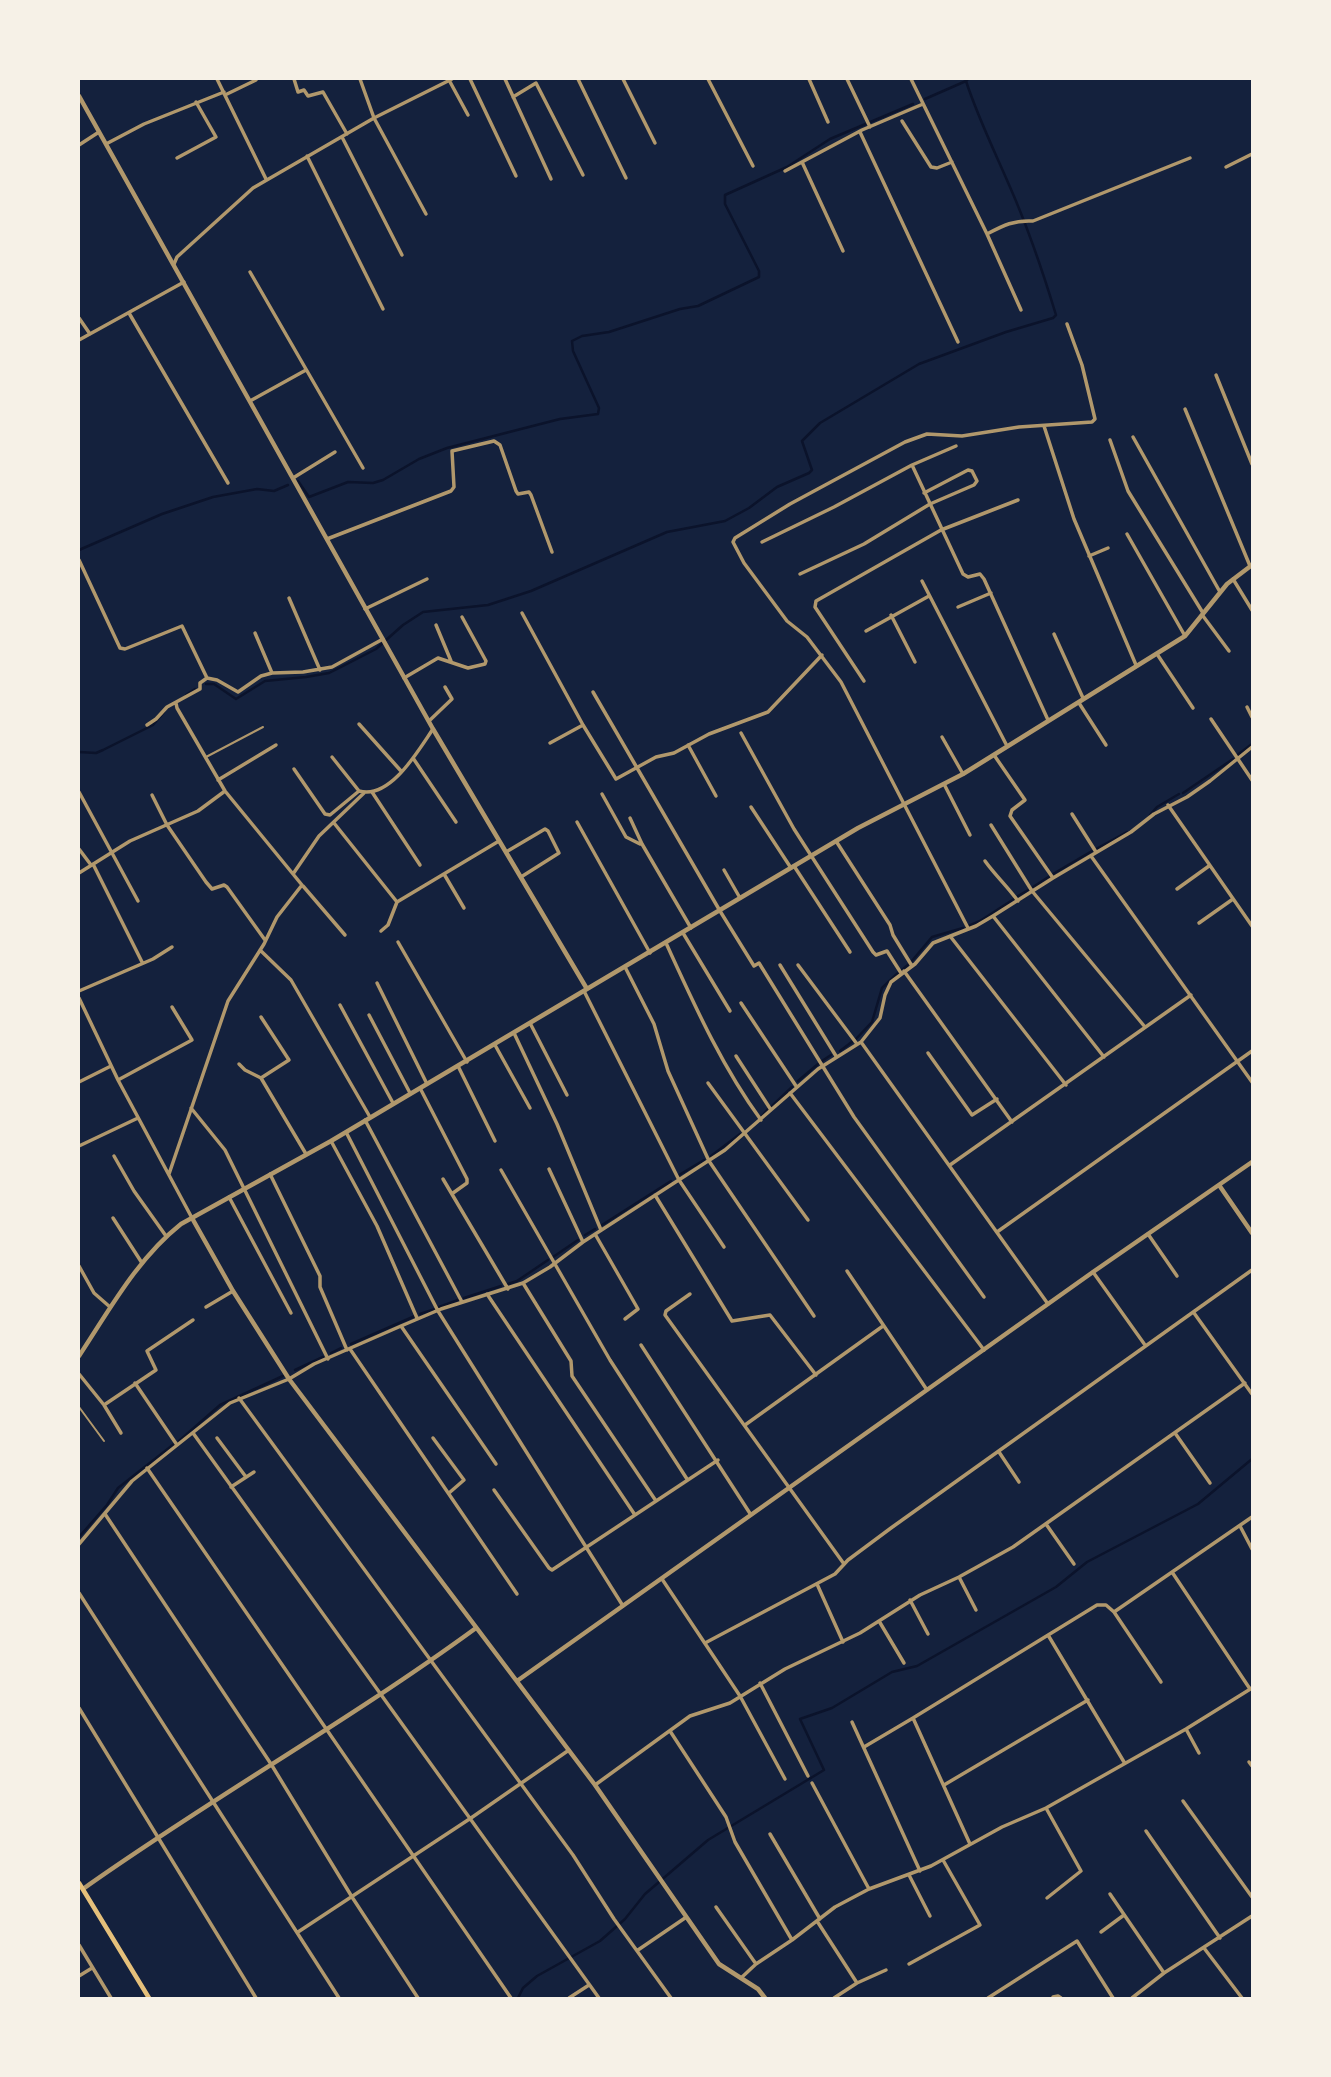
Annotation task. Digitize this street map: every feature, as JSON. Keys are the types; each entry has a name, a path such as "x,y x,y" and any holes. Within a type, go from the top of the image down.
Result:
{"main road":[{"path":"79,1883 149,1998"}],"street":[{"path":"217,79 266,180"},
{"path":"294,79 298,92 304,90 308,96 323,92 402,255"},
{"path":"360,79 374,118 426,214"},
{"path":"174,265 177,257 244,194 374,118 451,79 468,115"},
{"path":"470,79 516,176"},
{"path":"505,79 551,179"},
{"path":"578,79 626,177"},
{"path":"623,79 655,143"},
{"path":"708,79 753,166"},
{"path":"809,79 828,122"},
{"path":"847,79 869,124"},
{"path":"911,79 1021,310"},
{"path":"106,144 195,102 256,80"},
{"path":"513,97 536,83 583,175"},
{"path":"79,96 387,648 585,990 679,1180 724,1247"},
{"path":"177,158 216,137 195,102"},
{"path":"785,171 860,132 869,124 923,104"},
{"path":"902,121 931,167 937,168 952,162"},
{"path":"79,145 99,132"},
{"path":"860,132 958,342"},
{"path":"1226,167 1252,154"},
{"path":"307,156 383,309"},
{"path":"987,234 1008,222 1033,221 1190,158"},
{"path":"802,162 843,251"},
{"path":"170,258 177,257"},
{"path":"250,272 363,468"},
{"path":"79,340 182,280"},
{"path":"129,313 228,483"},
{"path":"79,318 90,334"},
{"path":"968,928 846,692 822,655 807,637 787,621 744,563 733,542 735,538 790,504 905,442 927,434 962,436 1018,426 1089,424 1095,419 1082,365 1067,324"},
{"path":"250,401 306,370"},
{"path":"1216,375 1252,464"},
{"path":"79,1356 142,1263 166,1236 191,1218 467,1062 836,841 963,774 1185,636 1204,616 1220,592 1251,566 1185,409"},
{"path":"1044,426 1074,519 1136,665"},
{"path":"1133,437 1220,592"},
{"path":"1110,440 1128,491 1204,616 1229,651"},
{"path":"327,539 451,491 454,487 452,451 494,441 500,445 518,494 529,492 531,495 552,552"},
{"path":"762,542 912,465 956,446"},
{"path":"293,478 335,452"},
{"path":"912,465 963,574 968,577 977,573 981,575 1048,720"},
{"path":"800,574 864,544 930,504 974,485 977,481 972,471 968,470 924,493"},
{"path":"863,681 815,603 941,530 1018,500"},
{"path":"1127,534 1185,636"},
{"path":"1089,556 1108,548"},
{"path":"79,560 121,649 182,626 207,678"},
{"path":"365,609 428,579"},
{"path":"1233,579 1252,610"},
{"path":"922,581 1007,746"},
{"path":"958,607 990,593"},
{"path":"866,631 929,596"},
{"path":"289,598 320,670"},
{"path":"522,613 613,778 618,779 656,757 668,755 727,726 768,712 822,655"},
{"path":"891,615 915,662"},
{"path":"404,678 436,658 470,669 486,662 462,617"},
{"path":"436,625 451,661"},
{"path":"255,633 272,673"},
{"path":"1054,634 1080,699 1106,745"},
{"path":"147,724 167,707 200,690 200,683 207,678 217,680 238,692 261,676 272,673 320,670 341,664 383,640"},
{"path":"1157,654 1193,708"},
{"path":"429,721 452,699 445,687"},
{"path":"593,692 754,966 759,963 854,1117 984,1297"},
{"path":"177,704 225,792 345,935"},
{"path":"1247,707 1252,717"},
{"path":"1211,719 1252,780"},
{"path":"359,724 401,771"},
{"path":"550,743 583,725"},
{"path":"332,757 359,791 372,792 382,789 401,771 433,729"},
{"path":"741,733 764,779 810,856 874,954 886,951 1012,1122"},
{"path":"942,737 963,774"},
{"path":"218,780 276,745"},
{"path":"688,746 716,796"},
{"path":"79,1544 132,1481 239,1398 289,1379 418,1319 523,1283 709,1161 745,1135 821,1066 859,1043 880,1018 888,986 912,966 930,945 976,926 1131,832 1168,806 1187,797 1252,747"},
{"path":"993,755 1025,800 1012,810 1010,816 1053,878"},
{"path":"413,758 456,822"},
{"path":"293,769 327,816 346,804 359,791"},
{"path":"944,784 970,835"},
{"path":"79,792 138,901"},
{"path":"79,873 111,851 198,811 225,792"},
{"path":"372,792 419,865"},
{"path":"293,874 319,836 365,793"},
{"path":"602,794 626,837 642,844"},
{"path":"152,795 167,825 206,882 212,889 224,885 227,887 265,940"},
{"path":"1168,806 1252,926"},
{"path":"751,807 850,952"},
{"path":"1072,814 1093,853 1252,1082"},
{"path":"630,818 642,844 691,928"},
{"path":"577,822 650,953"},
{"path":"334,823 397,902"},
{"path":"990,825 1032,891 1145,1027"},
{"path":"506,852 545,829 548,831 559,853 521,877"},
{"path":"381,931 388,925 397,902 499,841"},
{"path":"836,841 890,925 892,935 912,966"},
{"path":"79,849 92,865 142,962"},
{"path":"985,861 993,873 1003,880 1017,901"},
{"path":"1177,889 1209,865"},
{"path":"724,870 741,899"},
{"path":"444,874 464,908"},
{"path":"169,1174 228,1000 260,950 277,917 302,885"},
{"path":"1199,923 1233,899"},
{"path":"993,916 1104,1057"},
{"path":"683,933 730,1011"},
{"path":"950,936 1066,1085"},
{"path":"398,942 467,1062"},
{"path":"666,943 716,1049 761,1120"},
{"path":"79,991 172,947"},
{"path":"260,950 291,980 367,1118 462,1302"},
{"path":"780,965 836,1056"},
{"path":"798,965 950,1166 1048,1304"},
{"path":"625,967 650,1016 668,1070 709,1161 814,1316"},
{"path":"377,984 427,1084"},
{"path":"950,1166 1191,995"},
{"path":"79,998 118,1080 191,1218 289,1379 595,1784 719,1964 758,1989 765,1998"},
{"path":"741,1003 796,1087"},
{"path":"340,1005 393,1103"},
{"path":"118,1080 193,1040 172,1007"},
{"path":"369,1015 410,1093"},
{"path":"261,1017 289,1060 261,1078"},
{"path":"530,1023 568,1095"},
{"path":"514,1033 565,1142 601,1230"},
{"path":"495,1045 530,1108"},
{"path":"997,1233 1252,1051"},
{"path":"928,1053 972,1115 997,1099"},
{"path":"736,1056 771,1110"},
{"path":"239,1064 261,1078 306,1155"},
{"path":"79,1082 111,1066"},
{"path":"458,1066 495,1141"},
{"path":"708,1083 808,1220"},
{"path":"420,1088 467,1179 467,1183 453,1194"},
{"path":"790,1093 984,1350"},
{"path":"191,1108 225,1150 328,1359"},
{"path":"79,1146 138,1118"},
{"path":"346,1132 438,1311 623,1606"},
{"path":"331,1141 377,1226 418,1319"},
{"path":"114,1156 134,1191 166,1236"},
{"path":"517,1681 1252,1162"},
{"path":"549,1169 583,1242"},
{"path":"501,1170 553,1265 687,1479"},
{"path":"270,1174 320,1276 320,1287 349,1350 517,1594"},
{"path":"443,1179 508,1289"},
{"path":"1219,1185 1252,1233"},
{"path":"655,1195 733,1321 770,1315 816,1375"},
{"path":"229,1197 291,1312"},
{"path":"113,1218 142,1263"},
{"path":"595,1234 638,1309 625,1319"},
{"path":"1148,1234 1177,1276"},
{"path":"79,1266 94,1293 110,1307"},
{"path":"705,1643 835,1574 844,1564 1252,1270"},
{"path":"847,1271 928,1391"},
{"path":"1093,1272 1145,1345"},
{"path":"523,1283 571,1361 572,1377 656,1501"},
{"path":"206,1307 233,1291"},
{"path":"487,1294 635,1514"},
{"path":"690,1294 665,1312 844,1564"},
{"path":"1194,1312 1252,1394"},
{"path":"104,1405 156,1370 148,1351 193,1320"},
{"path":"401,1326 496,1464"},
{"path":"745,1425 883,1326"},
{"path":"641,1345 718,1460 751,1515"},
{"path":"79,1374 104,1405 121,1433"},
{"path":"135,1383 177,1445"},
{"path":"595,1784 690,1716 730,1703 785,1669 843,1642 910,1600 1013,1547 1245,1383"},
{"path":"239,1398 573,1855 614,1919 671,1998"},
{"path":"193,1433 599,1998"},
{"path":"1175,1433 1210,1483"},
{"path":"217,1437 246,1477"},
{"path":"433,1438 464,1480 449,1493"},
{"path":"999,1452 1018,1482"},
{"path":"494,1490 549,1568 554,1569 718,1460"},
{"path":"147,1468 511,1998"},
{"path":"231,1488 254,1472"},
{"path":"105,1514 271,1764 352,1897 418,1998"},
{"path":"1114,1612 1252,1517"},
{"path":"1046,1524 1074,1563"},
{"path":"1240,1525 1252,1549"},
{"path":"741,1978 756,1964 835,1907 869,1889 920,1871 1046,1808 1186,1729 1251,1688 1172,1572"},
{"path":"959,1577 976,1610"},
{"path":"662,1579 740,1696 785,1779"},
{"path":"817,1584 843,1642"},
{"path":"79,1593 339,1998"},
{"path":"910,1600 929,1634"},
{"path":"864,1747 1097,1605 1106,1605 1114,1612 1161,1682"},
{"path":"879,1621 904,1663"},
{"path":"81,1890 212,1800 382,1694 475,1628"},
{"path":"1048,1635 1124,1762"},
{"path":"760,1683 808,1776"},
{"path":"944,1785 1088,1700"},
{"path":"79,1708 256,1998"},
{"path":"913,1718 971,1844"},
{"path":"852,1722 920,1871"},
{"path":"1186,1729 1199,1753"},
{"path":"670,1730 728,1821 733,1835 792,1940"},
{"path":"298,1932 415,1856 569,1750"},
{"path":"812,1783 869,1889"},
{"path":"1183,1801 1252,1896"},
{"path":"1046,1808 1081,1871 1077,1877 1047,1898"},
{"path":"1146,1831 1220,1938"},
{"path":"770,1834 857,1983"},
{"path":"909,1964 980,1925 943,1860"},
{"path":"909,1875 930,1916"},
{"path":"1110,1894 1164,1973"},
{"path":"716,1907 756,1964"},
{"path":"1101,1932 1124,1916"},
{"path":"1135,1997 1164,1973 1252,1916"},
{"path":"638,1951 685,1918"},
{"path":"988,1998 1077,1941 1113,1998"},
{"path":"79,1945 111,1998"},
{"path":"1204,1948 1242,1998"},
{"path":"79,1976 92,1968"},
{"path":"834,1998 857,1983 886,1970"},
{"path":"569,1998 589,1985"},
{"path":"1054,1997 1061,1998"}],"lane":[{"path":"205,757 262,727"},
{"path":"79,1407 104,1441"}],"waterway":[{"path":"206,684 214,684 236,699 265,681 329,673 376,649 403,625 423,612 488,605 531,591 667,532 725,521 749,508 777,487 812,470 802,441 820,423 919,364 1053,318 1056,315 1035,250 976,108 966,81 968,79"},
{"path":"925,99 966,81"},
{"path":"298,481 309,497 348,482 373,483 447,448 560,419 598,414 599,408 573,351 572,341 582,336 609,332 680,309 698,306 759,277 759,271 725,204 725,195 787,167 830,139 913,104"},
{"path":"79,550 162,514 213,497 257,489 274,491 288,485"},
{"path":"186,695 195,689"},
{"path":"79,752 96,753 103,750 153,725 164,712"},
{"path":"1236,756 1252,744"},
{"path":"1183,793 1233,759"},
{"path":"1150,815 1157,807 1179,794"},
{"path":"1096,849 1127,832"},
{"path":"1053,874 1092,851"},
{"path":"1033,887 1050,876"},
{"path":"1018,896 1030,889"},
{"path":"966,927 1014,899"},
{"path":"911,962 932,937 963,928"},
{"path":"902,970 909,964"},
{"path":"855,1040 872,1022 882,988 899,972"},
{"path":"840,1051 853,1041"},
{"path":"822,1061 831,1055"},
{"path":"798,1081 818,1064"},
{"path":"772,1106 792,1087"},
{"path":"762,1116 768,1109"},
{"path":"711,1156 740,1134"},
{"path":"679,1175 704,1160"},
{"path":"602,1225 671,1181"},
{"path":"585,1235 595,1229"},
{"path":"553,1257 578,1240"},
{"path":"508,1284 548,1260"},
{"path":"464,1298 501,1286"},
{"path":"439,1307 458,1300"},
{"path":"420,1314 435,1309"},
{"path":"351,1344 415,1316"},
{"path":"331,1353 341,1348"},
{"path":"295,1370 323,1357"},
{"path":"179,1441 220,1405 283,1376"},
{"path":"79,1537 118,1488 174,1444"},
{"path":"518,1998 523,1988 537,1976 600,1941 625,1919 645,1894 708,1840 824,1770 800,1719 832,1708 892,1672 917,1666 1056,1587 1087,1562 1198,1504 1252,1459"}]}
